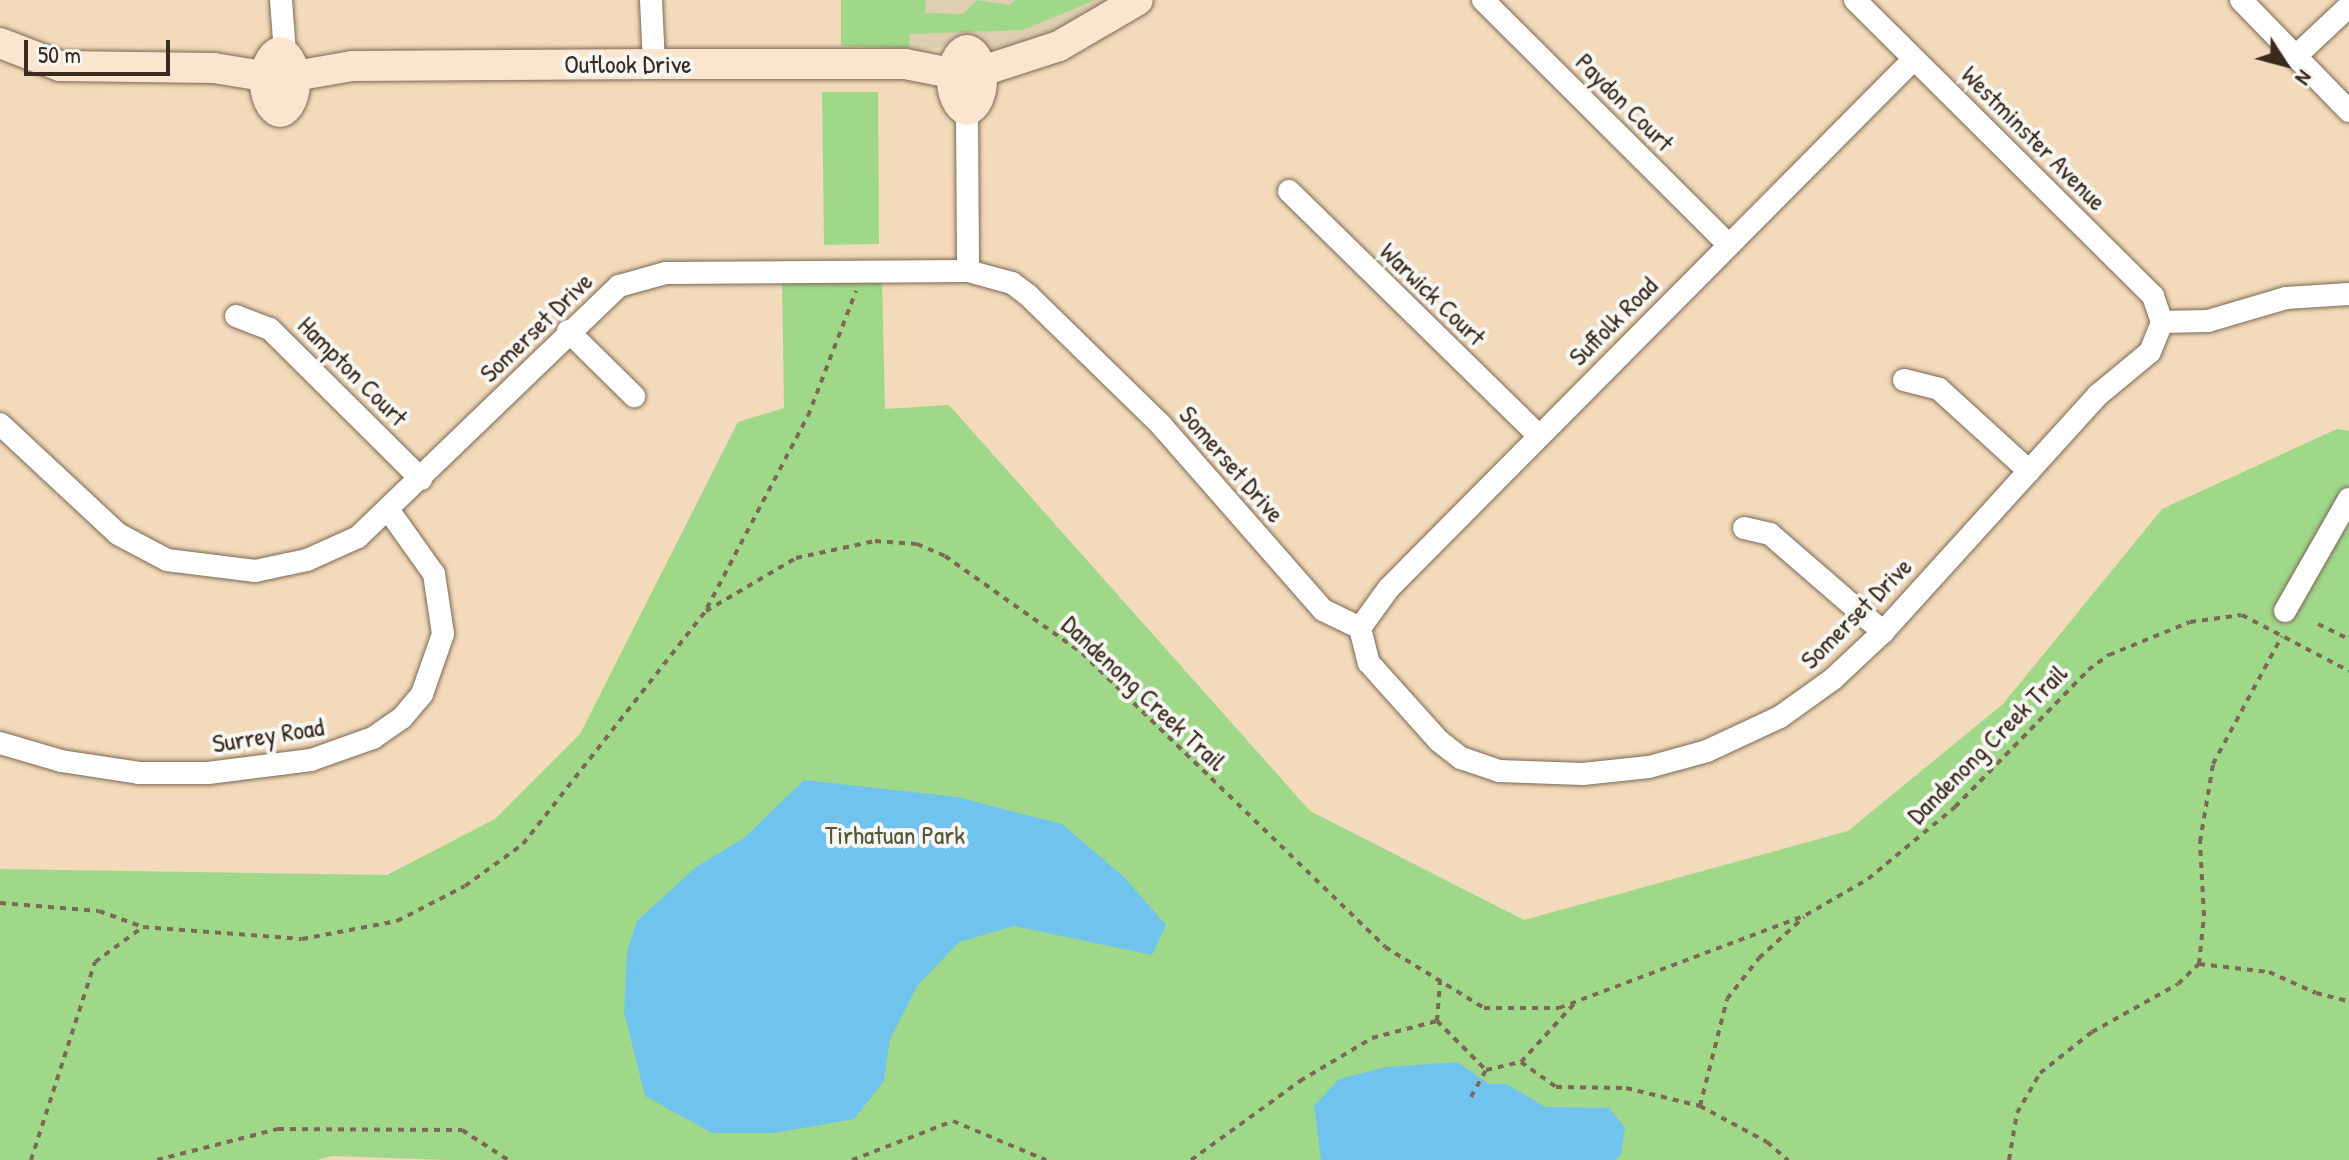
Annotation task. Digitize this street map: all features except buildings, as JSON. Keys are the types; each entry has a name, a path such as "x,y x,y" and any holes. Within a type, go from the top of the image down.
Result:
{"street":[{"path":"651,0 654,64"},
{"name":"Outlook Drive","path":"0,43 60,66 214,68 279,62 352,66 905,64 966,68 1025,57 1098,27 1138,0"},
{"name":"Paydon Court","path":"1483,0 1728,244"},
{"name":"Westminster Avenue","path":"1855,0 2153,296 2162,322"},
{"path":"2241,0 2349,111"},
{"path":"2296,56 2349,6"},
{"path":"279,62 281,9"},
{"name":"Suffolk Road","path":"1360,628 1389,588 1914,59"},
{"path":"966,68 968,271"},
{"name":"Warwick Court","path":"1289,191 1539,436"},
{"name":"Somerset Drive","path":"0,424 118,534 189,565 255,571 307,560 358,537 390,512 599,300 642,277 862,269 968,271 1012,283 1029,296 1161,425 1323,610 1360,628 1369,663 1439,741 1477,765 1554,776 1678,761 1752,732 1808,699 1883,632 2098,395 2150,352 2162,322"},
{"path":"2162,322 2208,321 2286,298 2349,294"},
{"name":"Hampton Court","path":"236,316 270,329 421,479"},
{"path":"568,331 634,396"},
{"path":"1904,380 1939,389 2029,471"},
{"path":"2285,611 2349,499"},
{"name":"Surrey Road","path":"0,743 61,761 139,773 208,773 311,760 373,738 402,718 422,694 443,634 434,574 390,512"},
{"path":"1744,528 1770,534 1883,632"}],"path":[{"path":"706,611 808,416 862,269"},
{"name":"Dandenong Creek Trail","path":"0,903 99,911 143,927 302,939 397,921 465,886 523,844 706,611 796,558 875,541 917,544 945,556 1082,653 1385,947 1484,1008 1559,1008 1806,915 1868,879 1955,807 2088,670 2109,655 2190,622 2242,615 2349,671"},
{"path":"2318,624 2349,639"},
{"path":"2009,1160 2017,1113 2040,1073 2092,1032 2178,984 2199,964 2204,916 2200,842 2213,764 2282,636"},
{"path":"1700,1106 1727,999 1759,958 1806,915"},
{"path":"31,1160 95,962 143,927"},
{"path":"2199,964 2269,972 2316,993 2349,1001"},
{"path":"1440,981 1437,1021 1486,1070"},
{"path":"1471,1097 1486,1070 1521,1062 1575,1003"},
{"path":"1191,1160 1213,1141 1372,1038 1437,1021"},
{"path":"1521,1062 1556,1087 1626,1088 1700,1106 1767,1142 1788,1160"},
{"path":"852,1160 953,1121 1046,1160"},
{"path":"157,1160 278,1129 462,1130 508,1160"}],"shaded area":[{"path":"910,0 1116,0 1037,41 991,51 965,43 918,52 909,48"}],"green space":[{"path":"841,0 926,0 925,13 963,14 977,0 1010,5 1015,0 1095,0 1023,30 910,34 909,48 841,46"},
{"path":"822,92 878,92 879,244 824,245"},
{"name":"Tirhatuan Park","path":"882,280 885,409 949,405 1310,811 1524,920 1848,831 2003,704 2162,509 2337,429 2349,431 2349,1160 445,1160 332,1156 317,1160 0,1160 0,869 387,875 495,819 580,734 738,422 784,408 782,282"}],"water":[{"path":"804,780 957,797 1062,824 1124,877 1166,925 1152,955 1014,926 959,942 918,985 890,1039 884,1081 854,1119 774,1133 712,1133 645,1096 624,1012 627,952 637,921 696,867 744,838"},
{"path":"1457,1062 1489,1084 1507,1084 1545,1107 1609,1108 1625,1127 1621,1155 1614,1160 1321,1160 1314,1106 1339,1079 1387,1067"}]}
